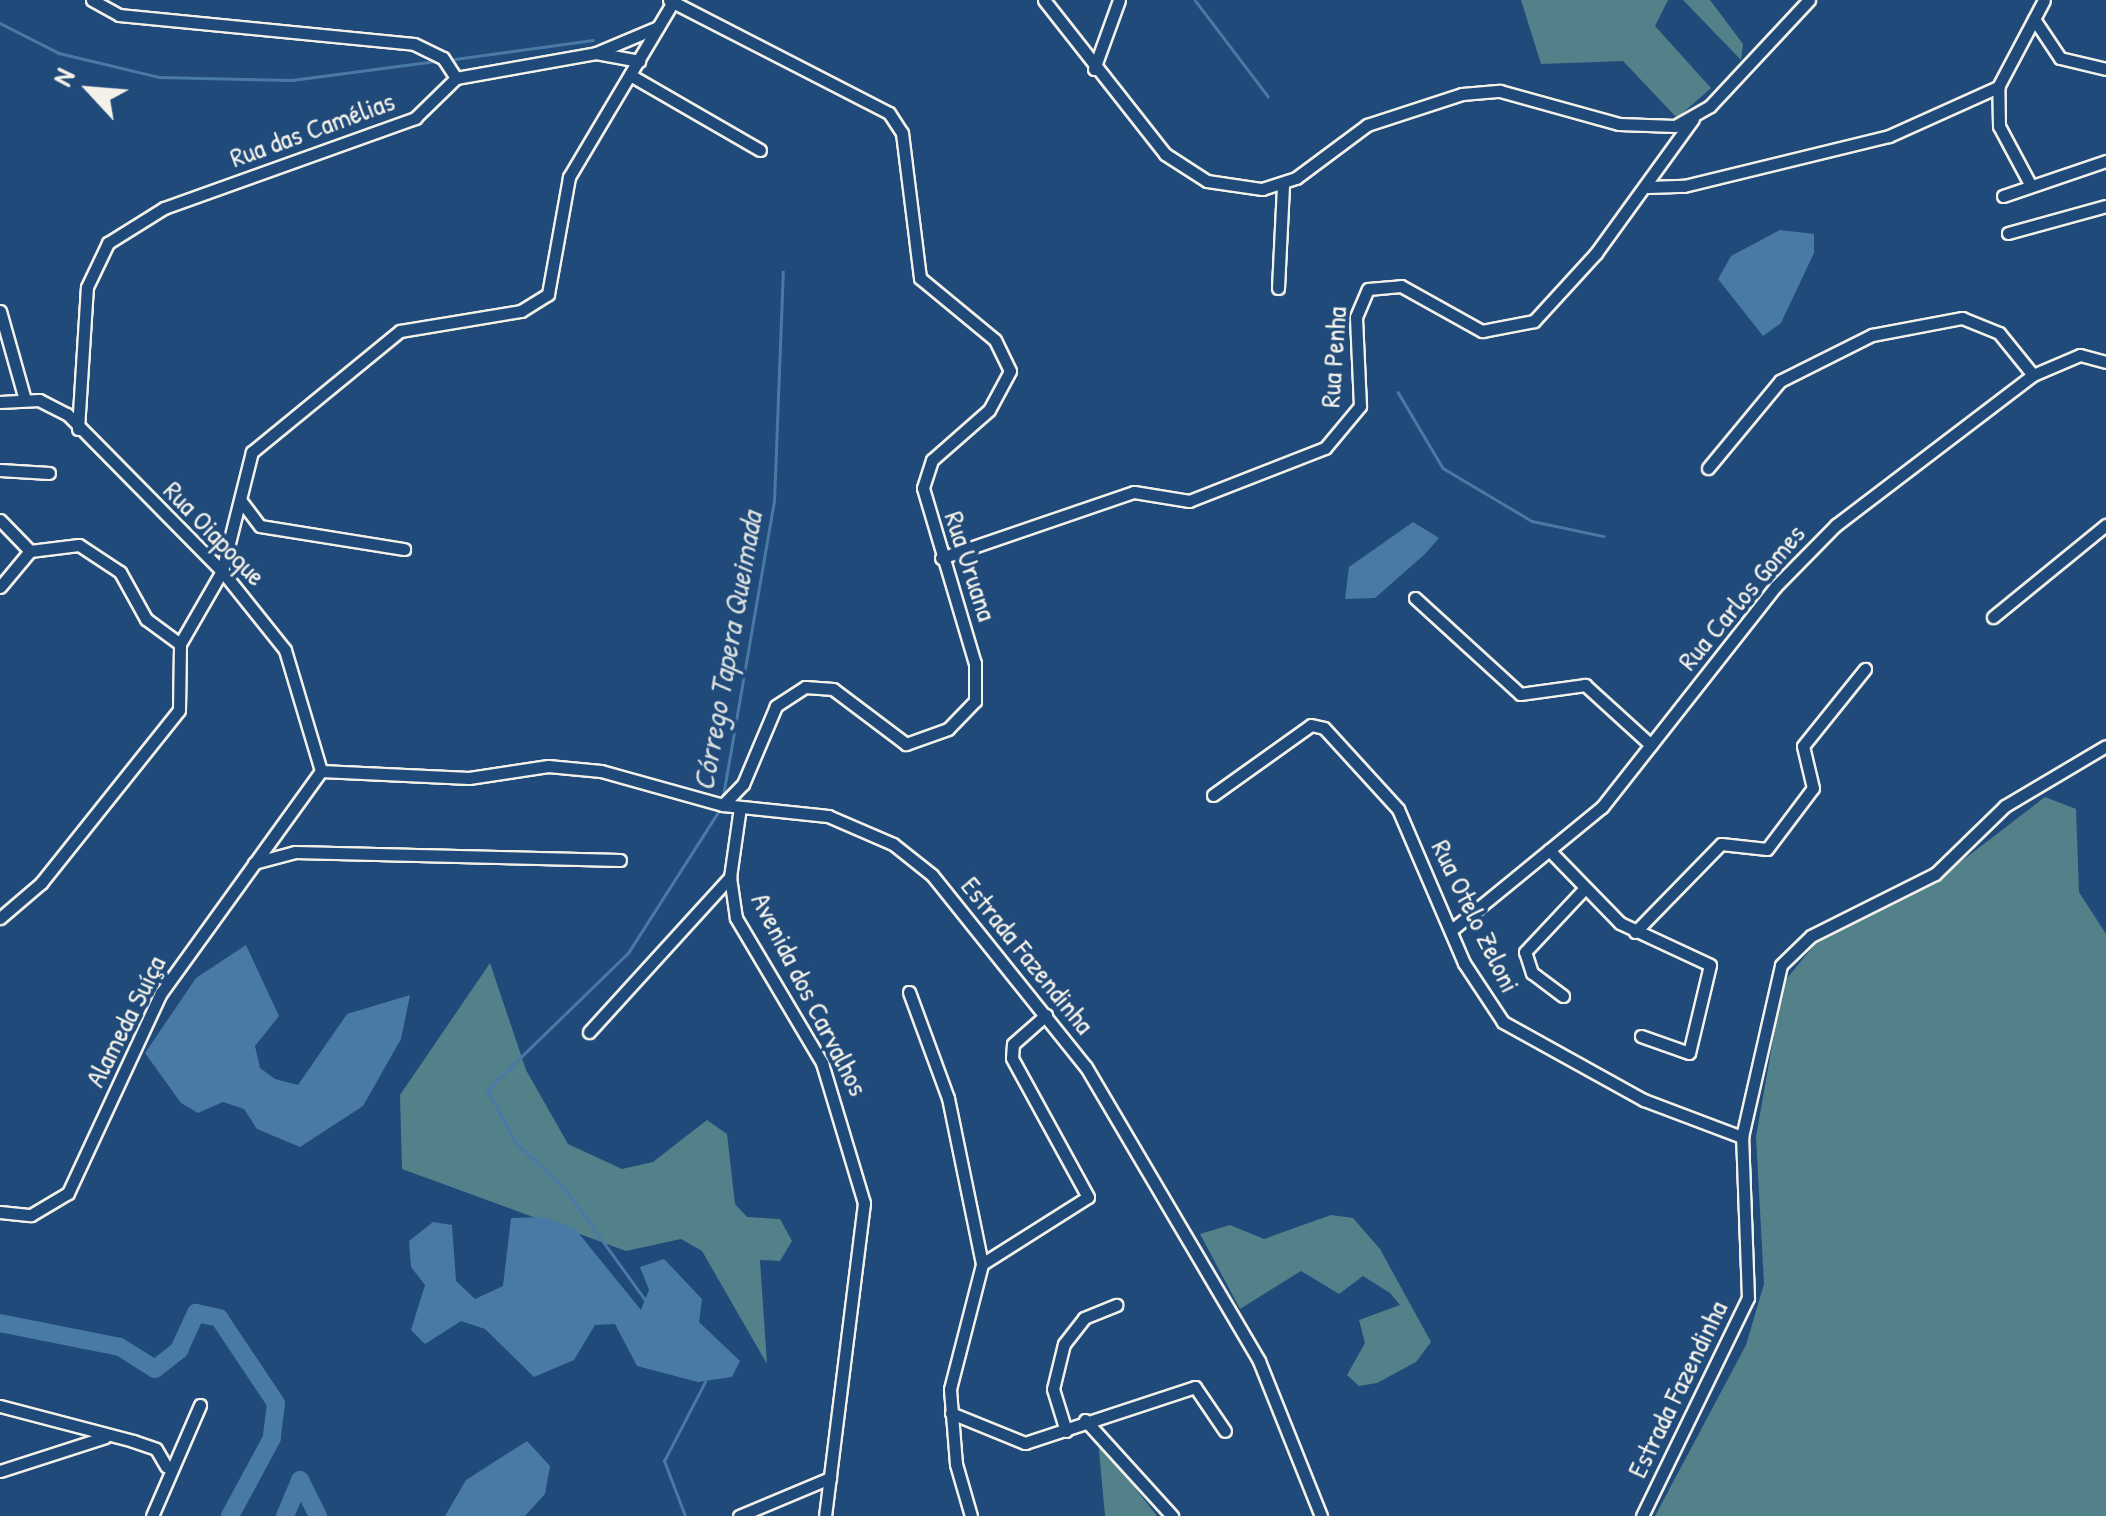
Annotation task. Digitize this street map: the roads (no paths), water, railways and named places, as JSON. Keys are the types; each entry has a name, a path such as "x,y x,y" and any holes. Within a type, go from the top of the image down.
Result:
{"street":[{"path":"92,0 149,19 414,44 443,58 456,78 596,53 658,27"},
{"path":"1044,0 1094,69 1190,172 1227,187 1283,186 1367,124 1462,94 1500,92 1630,126 1692,120"},
{"path":"1094,69 1119,0"},
{"name":"Rua Penha","path":"941,558 1134,492 1189,501 1325,448 1360,406 1356,317 1368,289 1401,286 1482,331 1516,329 1554,303 1648,186 1692,120 1810,0"},
{"path":"2032,186 1999,126 1998,87 2044,0"},
{"path":"0,918 41,884 179,710 180,644 222,571 240,492 268,431 386,339 420,322 521,311 548,294 569,177 672,1"},
{"name":"Rua Uruana","path":"672,1 874,103 902,133 920,278 996,340 1010,371 989,410 925,474 941,558 975,663 974,701 964,717 906,744 833,689 805,687 776,706 743,784 719,804"},
{"path":"2034,19 2060,58 2106,68"},
{"path":"596,53 638,61"},
{"path":"630,75 760,150"},
{"name":"Rua das Camélias","path":"78,429 87,288 108,243 164,208 415,118 456,78"},
{"path":"1648,186 1684,186 1889,136 1998,87"},
{"path":"2003,196 2106,161"},
{"path":"1278,288 1283,186"},
{"path":"2008,234 2106,206"},
{"path":"0,311 26,400"},
{"path":"1708,468 1780,381 1872,334 1962,318 1999,332 2033,375"},
{"name":"Rua Carlos Gomes","path":"1454,928 1602,807 1810,549 2033,375 2080,355 2106,362"},
{"name":"Rua Oiapoque","path":"0,402 26,400 54,405 222,571 286,650 321,771"},
{"path":"0,470 49,473"},
{"path":"240,492 244,513 260,526 404,550"},
{"path":"0,520 30,552"},
{"path":"1992,617 2106,526"},
{"path":"0,587 30,552 90,549 120,572 146,619 180,644"},
{"path":"1415,598 1520,694 1585,685 1651,745"},
{"path":"1634,932 1721,844 1767,849 1813,788 1802,746 1865,669"},
{"name":"Rua Otelo Zeloni","path":"1213,794 1318,725 1386,790 1454,928 1484,1002 1503,1022 1644,1100 1742,1137"},
{"name":"Estrada Fazendinha","path":"1642,1516 1748,1298 1742,1137 1773,984 1795,948 1935,874 2006,806 2106,746"},
{"path":"321,771 469,778 548,766 644,778 719,804 740,807"},
{"name":"Alameda Suíça","path":"0,1212 31,1215 68,1193 161,993 321,771"},
{"name":"Estrada Fazendinha","path":"740,807 828,816 893,844 932,875 1086,1067 1259,1361 1320,1516"},
{"name":"Avenida dos Carvalhos","path":"740,807 730,877 736,918 822,1063 858,1158 864,1244 825,1516"},
{"path":"1549,850 1634,932 1703,960 1713,976 1689,1053 1641,1036"},
{"path":"254,862 294,852 620,860"},
{"path":"590,1032 730,877"},
{"path":"1562,996 1532,973 1526,952 1585,888"},
{"path":"909,992 948,1098 982,1264 951,1413 972,1516"},
{"path":"982,1264 1088,1198 1012,1058 1014,1044 1046,1016"},
{"path":"1066,1431 1053,1388 1064,1344 1084,1318 1116,1305"},
{"path":"951,1413 1008,1441 1066,1431 1085,1420 1195,1387 1225,1431"},
{"path":"152,1516 166,1466 200,1405"},
{"path":"0,1406 156,1449 166,1466"},
{"path":"1085,1420 1172,1516"},
{"path":"0,1471 108,1436"},
{"path":"739,1516 830,1478"}],"water":[{"path":"1780,230 1814,234 1814,253 1781,323 1763,336 1718,279 1731,256"},
{"path":"1413,522 1439,538 1375,598 1345,599 1349,567"},
{"path":"246,945 279,1016 255,1046 260,1068 275,1079 298,1085 347,1014 410,995 401,1039 363,1106 300,1147 257,1129 244,1109 223,1102 198,1113 181,1103 145,1053 196,978"},
{"path":"546,1217 576,1230 641,1310 649,1290 640,1267 664,1259 702,1299 699,1322 740,1361 732,1377 698,1382 637,1366 615,1324 595,1325 574,1360 534,1377 485,1329 461,1321 425,1344 411,1330 425,1285 411,1267 409,1241 433,1222 452,1225 456,1281 475,1299 503,1286 511,1218"},
{"path":"527,1441 550,1466 545,1494 525,1516 445,1516 466,1480"}],"waterway":[{"path":"1195,0 1268,96"},
{"path":"0,23 59,53 159,77 292,80 436,61"},
{"path":"455,59 593,40"},
{"name":"Córrego Tapera Queimada","path":"723,796 774,502 783,272"},
{"path":"1398,392 1443,468 1532,521 1603,536"},
{"name":"Córrego Tapera Queimada","path":"647,1303 567,1192 515,1142 487,1090 628,953 720,809"},
{"path":"0,1323 120,1347 155,1369 179,1350 196,1313 219,1318 276,1403 272,1438 230,1516"},
{"name":"Córrego Tapera Queimada","path":"685,1516 664,1461 705,1382"},
{"path":"285,1516 300,1480 318,1516"}]}
